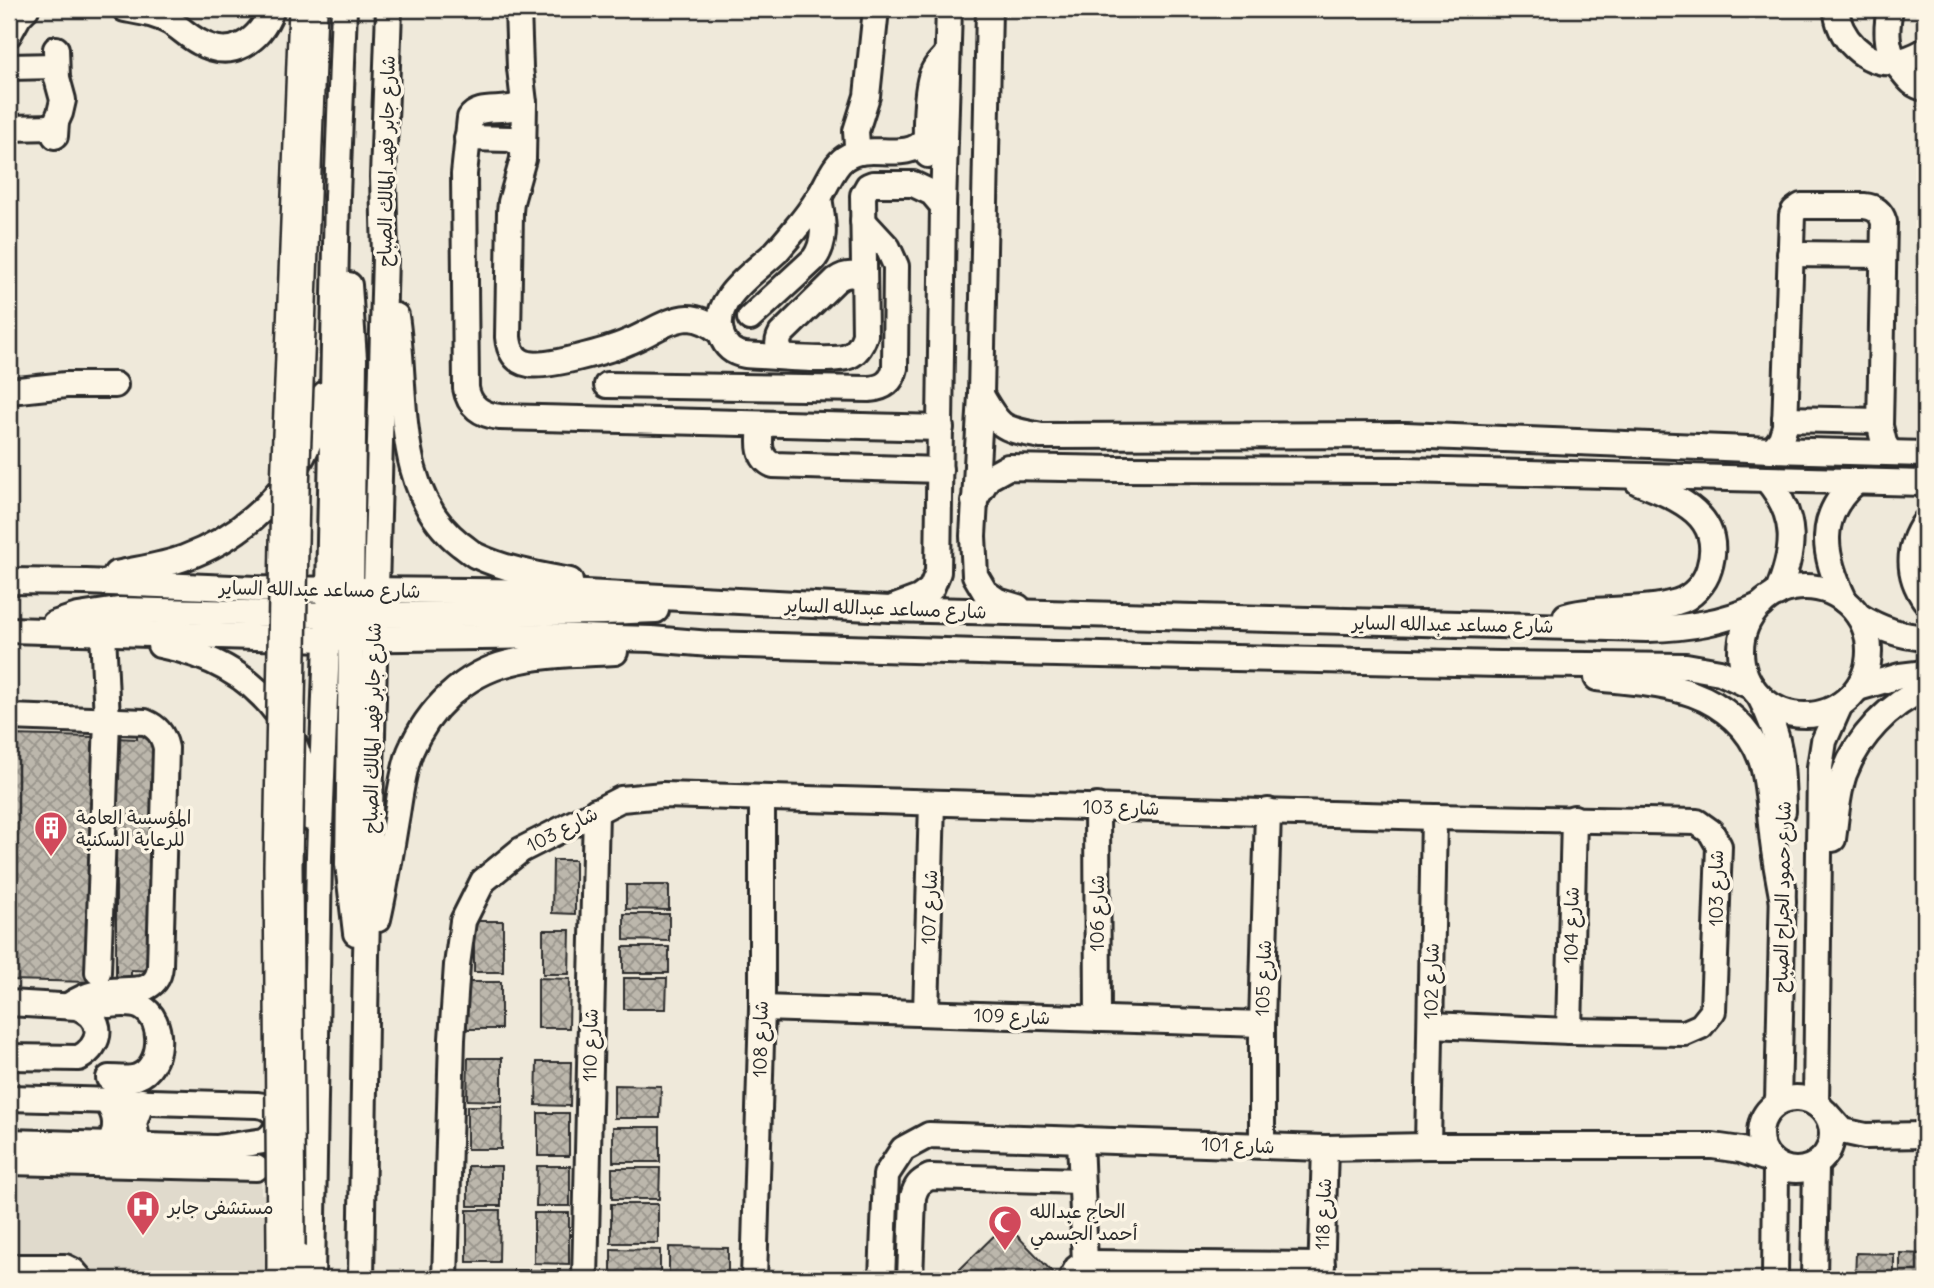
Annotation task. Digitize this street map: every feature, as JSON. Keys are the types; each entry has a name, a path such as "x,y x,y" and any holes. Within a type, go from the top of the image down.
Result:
{"highway":[{"path":"286,1263 283,866 289,503 308,9"}],"street":[{"path":"9,34 26,9"},
{"path":"125,9 152,14 172,23 199,43 229,49 257,36 272,9"},
{"name":"شارع جابر فهد المالك الصباح","path":"344,9 334,363 351,615"},
{"name":"شارع جابر فهد المالك الصباح","path":"312,1279 319,856 351,615 385,257 383,177 389,9"},
{"path":"503,9 504,51 521,77"},
{"path":"519,9 524,103 523,148 522,167 510,212 508,337 511,352 516,358 530,365 538,365 625,344 679,320 697,319 721,333"},
{"path":"876,9 867,96 856,131 857,145 864,152 861,169 868,189 863,221 865,335 856,351 841,359 745,355 734,352 726,345 721,333 720,318 729,297 778,250 823,190 839,163 852,154 864,152 908,151 918,147 926,139"},
{"path":"890,609 919,598 931,589 938,572 944,176 935,9"},
{"path":"944,176 930,161 926,139 929,86 940,63 949,9"},
{"path":"989,9 981,395 973,536 975,575 985,593 998,601 1046,614"},
{"path":"1837,9 1837,19 1848,42 1874,60 1894,63 1925,51"},
{"path":"1890,9 1886,26 1888,49 1894,63 1915,86 1925,88"},
{"path":"9,67 57,58 57,78 63,100 55,131 9,128"},
{"path":"524,103 510,110 474,111 470,118 464,174 466,388 467,396 476,409 500,417 941,428"},
{"path":"467,138 510,139 523,148"},
{"path":"823,190 846,183 868,189 905,183 932,193 943,206"},
{"path":"746,314 806,251 823,228 823,190"},
{"path":"495,308 498,217 514,193"},
{"path":"1772,450 1781,439 1785,426 1792,215 1801,206 1853,206 1870,207 1880,212 1882,217 1880,421 1882,438 1890,453"},
{"path":"607,379 700,375 714,378 725,387 881,387 890,380 895,368 896,266 888,248 863,221"},
{"path":"338,226 349,283 354,333 348,864 354,922 366,967"},
{"path":"1790,254 1883,255"},
{"path":"385,257 399,345 408,451 415,481 428,509 447,534 474,555 504,568 621,594"},
{"path":"784,357 778,346 781,334 836,280 850,274 864,279"},
{"path":"86,582 183,558 213,546 240,529 265,508 302,456 315,426 334,363"},
{"path":"9,391 66,385 115,385"},
{"path":"981,395 995,419 1008,429 1041,436 1405,435 1925,454"},
{"path":"1785,419 1880,421"},
{"path":"761,424 761,453 763,458 773,465 940,470"},
{"path":"1405,435 1396,442 1393,453 1396,463 1405,470"},
{"path":"974,501 988,478 1008,467 1405,470 1925,483"},
{"path":"1537,626 1576,613 1660,606 1680,601 1696,591 1708,573 1714,546 1710,530 1700,516 1669,494 1615,477 1596,475"},
{"path":"1766,479 1786,508 1791,542 1789,560 1769,600"},
{"path":"1857,481 1844,492 1834,506 1828,522 1827,540 1831,565 1852,608 1867,633 1869,652 1866,671 1858,688 1840,705 1820,713 1798,715 1778,709 1756,692 1744,671 1741,653 1749,619 1769,600 1794,588 1829,592 1852,608 1873,625 1925,638"},
{"path":"1925,522 1914,541 1911,567 1914,580 1925,600"},
{"path":"939,534 956,540 973,536"},
{"name":"شارع مساعد عبدالله الساير","path":"9,581 256,589 351,615 546,636 1012,653 1686,666 1720,672 1756,692"},
{"name":"شارع مساعد عبدالله الساير","path":"9,630 105,632 351,615 566,592 890,609 1647,629 1686,628 1725,620 1769,600"},
{"path":"40,630 78,616 118,610 351,615 635,611 719,601"},
{"path":"106,981 105,632 201,656 235,672 257,690 276,711 290,735 300,761 319,856"},
{"path":"361,1279 366,967 384,893 409,754 421,729 438,706 458,687 483,673 510,663 547,657 710,644"},
{"path":"1500,664 1672,688 1693,694 1727,712 1747,733 1761,758 1783,902"},
{"path":"1858,688 1900,676 1925,673"},
{"path":"1819,901 1832,846 1839,792 1851,757 1871,727 1899,703 1925,688"},
{"name":"شارع حمود الجراح الصباح","path":"1756,692 1773,722 1783,776 1778,1102"},
{"name":"شارع حمود الجراح الصباح","path":"1821,1108 1819,901 1822,754 1828,729 1840,705"},
{"path":"9,717 145,722 160,731 166,748 159,973 153,984 142,989 106,981 73,1006"},
{"name":"شارع 103","path":"445,1279 452,1039 463,921 483,881 521,850 621,799 663,794 1434,817 1574,818 1698,822 1711,832 1719,846 1713,1011 1701,1026 1685,1033 1431,1025"},
{"name":"شارع 108","path":"754,1279 762,1007 762,799"},
{"name":"شارع 107","path":"926,1012 932,803"},
{"name":"شارع 106","path":"1097,806 1098,1019"},
{"name":"شارع 110","path":"585,1279 596,811"},
{"name":"شارع 105","path":"1262,1145 1262,1024 1268,811"},
{"name":"شارع 102","path":"1428,1146 1434,817"},
{"name":"شارع 104","path":"1569,1031 1574,818"},
{"path":"1783,876 1796,870 1811,871 1820,876"},
{"path":"9,1003 136,1005 146,1009 155,1023 157,1033 156,1055 147,1070 136,1077 9,1098"},
{"path":"73,1006 87,1011 93,1018 97,1037"},
{"name":"شارع 109","path":"762,1007 1262,1024"},
{"path":"9,1057 79,1058 94,1045 103,1023 115,1015 137,1017 146,1027 146,1050 142,1060 108,1082"},
{"path":"9,1142 216,1149 264,1141 271,1137 277,1124 275,1116 265,1105 142,1101 108,1082"},
{"path":"108,1082 116,1122 116,1130 108,1144"},
{"path":"1865,1136 1807,1169 1796,1171 1786,1170 1772,1162 1761,1147 1759,1134 1761,1121 1768,1110 1778,1102 1797,1098 1821,1108 1842,1131 1865,1136 1925,1135"},
{"path":"138,1145 134,1123 142,1101"},
{"path":"1814,1279 1821,1160 1832,1141 1831,1126 1821,1108"},
{"name":"شارع 101","path":"1713,1146 1738,1136 1761,1121"},
{"name":"شارع 101","path":"882,1279 886,1175 903,1149 929,1135 1325,1148 1713,1146 1741,1150 1772,1162"},
{"path":"1080,1139 1082,1181 1078,1271 1322,1272"},
{"name":"شارع 118","path":"1322,1272 1325,1148"},
{"path":"9,1162 256,1168"},
{"path":"1772,1162 1775,1279"},
{"path":"910,1279 913,1197 916,1186 921,1181 930,1177 1082,1181"},
{"path":"9,1267 65,1268 73,1271 80,1279"}],"shaded area":[{"name":"مستشفى جابر","path":"9,1151 261,1158 261,1194 277,1194 278,1279 9,1279"}],"building":[{"name":"المؤسسة العامة للرعاية السكنية","path":"137,731 146,731 162,746 155,971 131,970 131,985 116,985 116,738 137,739"},
{"name":"المؤسسة العامة للرعاية السكنية","path":"9,735 96,737 90,982 9,980"},
{"path":"553,860 575,860 575,914 552,913"},
{"path":"626,885 669,885 669,910 626,909"},
{"path":"624,914 669,914 669,941 624,940"},
{"path":"474,921 503,921 503,972 474,972"},
{"path":"543,930 570,930 569,974 543,974"},
{"path":"623,947 669,947 669,973 623,973"},
{"path":"538,978 570,979 569,1028 538,1028"},
{"path":"624,978 667,978 666,1009 624,1009"},
{"path":"467,982 501,982 501,1029 467,1029"},
{"path":"468,1058 502,1058 502,1101 467,1100"},
{"path":"537,1062 571,1062 570,1106 536,1105"},
{"path":"614,1085 661,1086 660,1118 614,1118"},
{"path":"467,1106 502,1106 501,1149 467,1149"},
{"path":"538,1113 569,1113 569,1156 538,1156"},
{"path":"613,1127 660,1127 660,1162 613,1162"},
{"path":"468,1166 501,1166 501,1206 468,1206"},
{"path":"537,1166 570,1166 570,1206 536,1206"},
{"path":"612,1168 660,1168 659,1199 612,1199"},
{"path":"611,1204 658,1204 658,1243 611,1243"},
{"path":"467,1210 500,1210 499,1262 467,1262"},
{"path":"534,1213 569,1213 569,1264 534,1263"},
{"name":"الحاج عبدالله أحمد الجسمي","path":"1006,1224 1059,1279 950,1279"},
{"path":"669,1247 728,1248 728,1279 669,1279"},
{"path":"611,1249 660,1250 660,1279 611,1279"},
{"path":"1856,1253 1894,1254 1894,1279 1855,1279"},
{"path":"1900,1253 1925,1254 1925,1279 1900,1279"},
{"path":"513,1270 560,1270 560,1279 513,1279"},
{"path":"468,1275 502,1275 502,1279 468,1279"}],"place":[{"name":"المؤسسة العامة للرعاية السكنية","path":"51,858"},
{"name":"مستشفى جابر","path":"143,1237"},
{"name":"الحاج عبدالله أحمد الجسمي","path":"1005,1252"}]}
